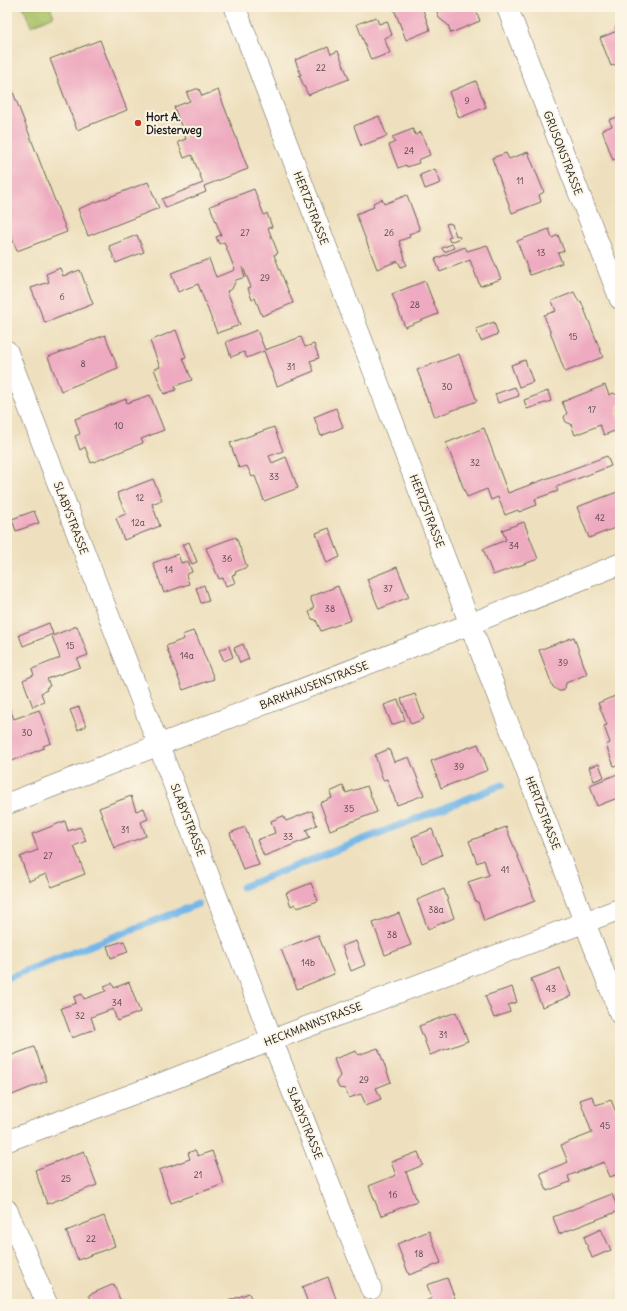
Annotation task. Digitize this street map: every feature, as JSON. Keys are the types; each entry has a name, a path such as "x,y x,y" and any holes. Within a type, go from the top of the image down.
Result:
{"street":[{"name":"HERTZSTRASSE","path":"235,7 620,1014"},
{"name":"GRUSONSTRASSE","path":"507,7 620,299"},
{"name":"SLABYSTRASSE","path":"7,351 272,1040 371,1289"},
{"name":"BARKHAUSENSTRASSE","path":"7,804 620,564"},
{"name":"HECKMANNSTRASSE","path":"7,1141 620,908"},
{"path":"7,1210 47,1304"}],"green space":[{"path":"23,7 50,7 54,16 31,26"}],"building":[{"path":"401,7 422,7 430,30 406,40 394,9"},
{"path":"441,7 475,7 480,21 451,33 448,25 439,18 436,9"},
{"path":"376,17 379,24 387,21 392,35 384,38 390,53 371,60 357,24"},
{"path":"620,25 620,63 611,66 600,38 617,31 615,27"},
{"path":"100,40 127,110 77,130 50,59"},
{"path":"328,47 331,54 338,51 349,79 308,95 299,75 301,75 295,60"},
{"path":"476,81 486,107 459,118 449,92"},
{"path":"11,87 67,232 17,251 7,225 7,89"},
{"path":"199,89 202,96 218,90 248,169 204,186 206,192 166,208 162,199 203,183 192,155 184,158 178,142 186,139 174,107 190,101 187,94 188,92"},
{"path":"379,116 387,136 361,146 354,126"},
{"path":"620,116 620,157 613,160 602,130 612,126 609,120"},
{"path":"413,129 415,135 421,132 430,155 418,160 419,163 398,168 389,145 395,142 392,137"},
{"path":"528,152 544,192 539,195 541,202 512,213 492,158 506,153 509,159"},
{"path":"435,169 441,183 425,189 420,175"},
{"path":"148,182 159,208 88,236 78,209"},
{"path":"254,189 264,215 267,213 272,227 268,228 278,253 274,255 293,303 262,316 255,298 252,300 248,288 251,287 243,267 245,277 236,280 232,289 227,291 240,325 217,333 198,284 178,292 171,273 209,259 216,277 235,270 224,242 219,244 216,237 221,235 210,206"},
{"path":"407,195 420,230 409,234 410,237 399,241 407,265 401,267 398,261 377,269 356,214 374,207 373,203 382,199 384,204"},
{"path":"446,224 452,224 456,236 458,235 460,238 450,242 448,238 451,237"},
{"path":"549,229 552,238 558,235 564,251 558,253 562,263 530,275 517,241"},
{"path":"137,235 144,252 116,263 109,246"},
{"path":"452,244 454,248 444,252 442,248"},
{"path":"487,245 501,279 480,286 470,260 440,272 435,259 465,247 467,251"},
{"path":"60,268 63,276 80,270 93,304 45,323 31,288 49,282 46,274"},
{"path":"425,281 438,314 405,327 392,294"},
{"path":"574,292 579,302 581,301 603,357 565,372 544,315 556,311 552,301"},
{"path":"494,322 498,334 481,341 476,329"},
{"path":"176,330 186,357 183,358 192,380 175,386 176,390 164,394 154,369 160,367 150,341"},
{"path":"257,330 265,350 301,337 305,347 314,344 319,358 310,361 314,371 277,386 264,351 247,358 244,352 231,357 226,342"},
{"path":"105,335 118,368 61,391 48,357"},
{"path":"459,354 477,401 435,417 417,370"},
{"path":"525,360 533,382 519,387 511,365"},
{"path":"605,385 609,395 613,393 619,396 620,403 617,407 619,411 616,413 620,423 620,429 604,435 600,425 575,435 571,424 566,422 564,417 567,413 562,402"},
{"path":"515,387 519,396 498,403 495,394"},
{"path":"548,391 551,401 527,409 524,400"},
{"path":"150,395 164,430 141,439 143,443 91,463 85,447 80,450 75,436 80,434 75,419 126,399 127,403"},
{"path":"336,408 343,427 321,436 314,417"},
{"path":"274,427 283,451 269,456 272,463 286,457 298,488 264,501 255,476 252,477 247,466 239,468 230,443"},
{"path":"484,428 508,493 607,456 611,466 556,487 558,491 535,499 537,505 519,512 518,510 505,515 498,497 491,500 487,489 467,497 446,443"},
{"path":"153,479 162,500 152,504 160,526 124,540 116,518 126,514 117,493"},
{"path":"620,491 620,526 589,538 577,507"},
{"path":"34,511 39,523 16,531 12,519"},
{"path":"524,522 538,559 493,575 483,549 506,540 502,530"},
{"path":"329,528 340,557 327,563 316,533"},
{"path":"236,537 247,567 235,572 236,574 232,575 235,583 226,586 223,578 219,579 206,548"},
{"path":"189,542 197,562 192,564 182,545"},
{"path":"178,554 181,563 188,561 192,572 186,575 189,584 164,593 153,563"},
{"path":"397,567 409,597 379,609 367,579"},
{"path":"204,585 209,601 201,603 196,588"},
{"path":"338,586 351,620 321,631 316,620 312,619 309,612 314,608 310,597"},
{"path":"49,623 53,634 23,646 19,635"},
{"path":"77,626 88,655 77,659 80,667 47,679 50,686 46,688 47,690 41,693 44,701 33,707 23,680 34,675 32,669 60,658 52,636"},
{"path":"193,631 195,635 196,634 214,679 183,690 166,646 184,639 182,635"},
{"path":"574,637 587,674 566,683 565,688 562,691 559,691 553,687 539,650"},
{"path":"243,644 249,659 240,663 234,648"},
{"path":"229,646 233,657 224,661 219,650"},
{"path":"415,694 424,719 411,724 401,699"},
{"path":"620,694 620,764 614,766 606,745 610,743 604,726 607,725 598,703"},
{"path":"398,700 405,720 392,725 384,705"},
{"path":"7,702 14,719 39,710 51,743 43,746 44,748 12,761 11,758 7,760"},
{"path":"79,707 86,726 78,730 70,710"},
{"path":"478,744 488,770 441,788 431,761"},
{"path":"389,749 394,762 409,757 424,795 397,805 387,779 383,780 375,755"},
{"path":"599,764 604,777 594,781 589,767"},
{"path":"620,773 620,797 597,806 590,785"},
{"path":"343,786 346,793 367,786 377,812 330,830 320,803 332,798 330,792"},
{"path":"131,796 136,811 144,808 148,819 141,822 146,836 114,848 99,808"},
{"path":"312,811 317,825 306,830 310,838 264,856 257,840 275,833 271,821 283,816 286,821"},
{"path":"65,821 68,831 80,827 86,841 74,846 85,874 52,887 46,874 29,881 20,857 38,850 32,834"},
{"path":"245,827 259,865 243,870 230,833"},
{"path":"506,827 535,901 484,921 478,902 476,902 468,882 489,875 484,860 477,863 469,841"},
{"path":"432,829 442,855 422,863 412,837"},
{"path":"311,883 318,901 297,908 295,904 291,906 286,893"},
{"path":"444,889 454,918 428,929 417,900"},
{"path":"399,913 411,945 385,955 373,923"},
{"path":"318,935 334,974 297,989 281,949"},
{"path":"124,941 128,952 111,958 107,946"},
{"path":"356,941 365,965 351,971 342,946"},
{"path":"560,968 571,996 542,1007 531,979"},
{"path":"129,982 140,1012 117,1021 113,1009 91,1017 95,1029 72,1038 61,1008 76,1003 74,997 82,994 84,999 106,991 104,986 112,983 114,988"},
{"path":"512,987 517,1002 508,1005 510,1012 494,1018 485,996"},
{"path":"456,1012 468,1041 430,1055 419,1026"},
{"path":"34,1047 47,1081 12,1095 7,1082 7,1057"},
{"path":"378,1048 391,1082 376,1088 381,1099 366,1105 361,1094 349,1098 345,1089 339,1088 336,1081 340,1076 334,1059 356,1051 358,1055"},
{"path":"592,1096 596,1105 611,1100 618,1117 620,1117 620,1173 610,1177 604,1162 568,1176 570,1182 547,1191 540,1173 568,1162 561,1145 592,1133 580,1100"},
{"path":"195,1150 198,1156 212,1151 224,1184 171,1203 159,1170 190,1159 188,1153"},
{"path":"84,1151 97,1185 47,1204 35,1170"},
{"path":"418,1152 423,1165 406,1172 417,1201 381,1216 369,1186 396,1175 391,1162"},
{"path":"612,1194 619,1211 559,1234 553,1217"},
{"path":"104,1216 115,1246 78,1260 66,1231"},
{"path":"601,1229 611,1250 592,1258 584,1237"},
{"path":"429,1231 441,1263 409,1275 397,1244"},
{"path":"328,1277 338,1304 305,1304 308,1303 302,1287"},
{"path":"447,1278 457,1304 422,1304 432,1298 427,1285"},
{"path":"114,1284 120,1300 123,1300 124,1304 93,1304 89,1295"},
{"path":"249,1293 253,1304 229,1304 228,1301"}],"waterway":[{"path":"242,887 502,785"},
{"path":"7,978 198,904"}],"place":[{"name":"Hort A. Diesterweg","path":"138,123"}]}
